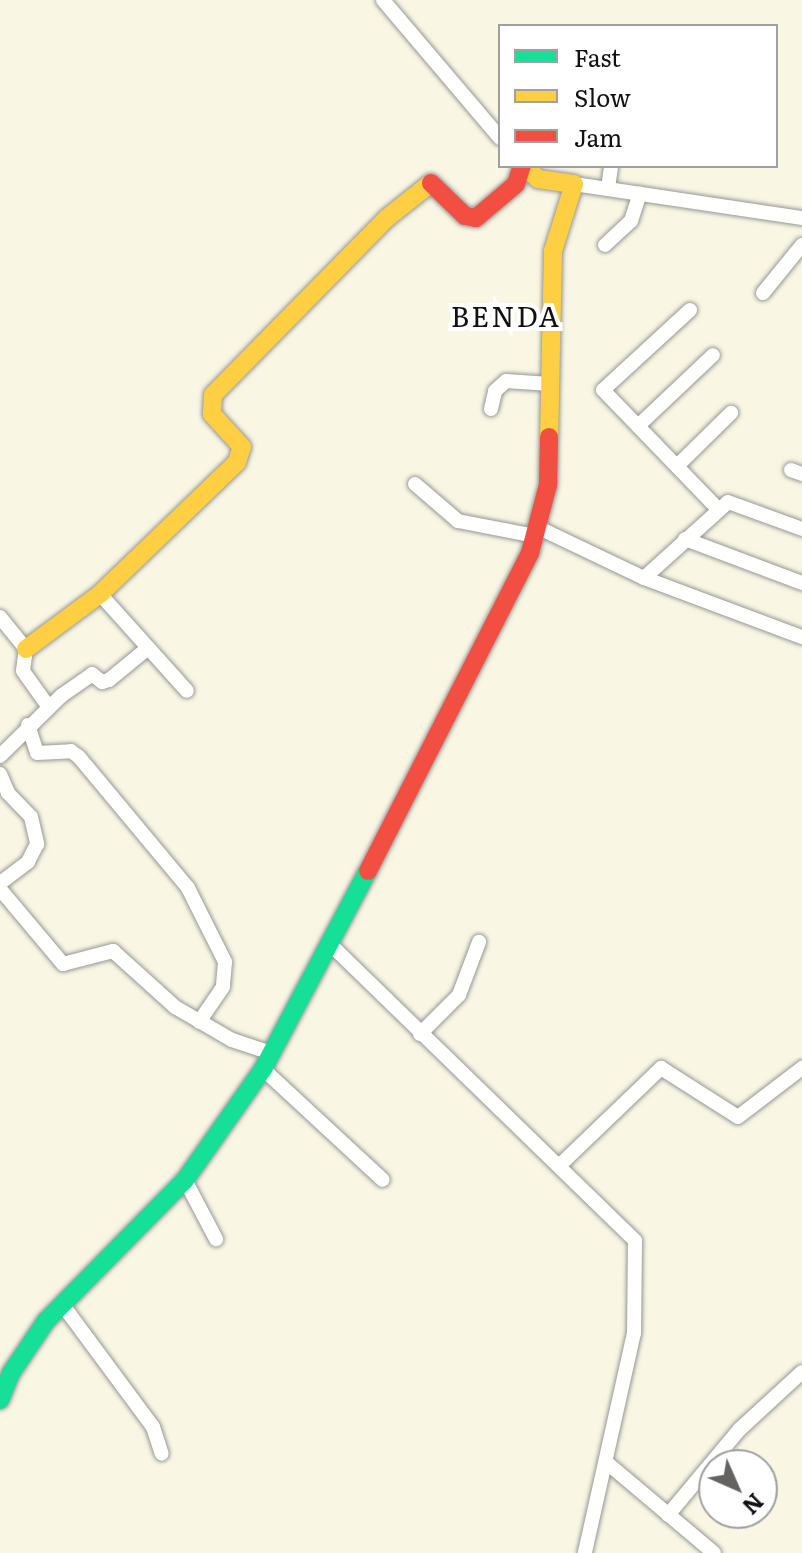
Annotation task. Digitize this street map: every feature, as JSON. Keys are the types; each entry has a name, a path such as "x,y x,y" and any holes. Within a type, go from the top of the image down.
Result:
{"street":[{"path":"383,0 498,136"},
{"path":"48,706 23,671 26,649 100,594 243,454 210,407 226,379 424,184 435,183 472,218 512,188 522,168"},
{"path":"526,168 546,182 608,188 802,218"},
{"path":"608,188 611,168"},
{"path":"0,1400 28,1344 62,1304 185,1180 267,1061 498,624 536,531 548,485 551,264 574,184"},
{"path":"605,245 631,221 640,193"},
{"path":"763,293 802,245"},
{"path":"690,310 603,390 717,508"},
{"path":"638,426 713,355"},
{"path":"491,409 495,391 506,381 550,384"},
{"path":"677,466 731,413"},
{"path":"415,484 458,521 536,531 644,578 802,637"},
{"path":"644,578 717,508 736,503 802,529"},
{"path":"685,539 802,583"},
{"path":"100,594 187,691"},
{"path":"0,617 26,649"},
{"path":"0,756 48,706 92,674 109,680 148,648"},
{"path":"28,725 37,753 71,751 79,757 188,888 225,962 223,987 199,1022"},
{"path":"0,774 8,793 31,817 37,844 28,862 0,883"},
{"path":"0,889 63,964 113,951 147,987 199,1022 267,1061 383,1180"},
{"path":"420,1034 459,995 479,942"},
{"path":"331,945 420,1034 561,1164 635,1241 634,1333 585,1553"},
{"path":"561,1164 661,1068 738,1117 802,1068"},
{"path":"185,1180 216,1239"},
{"path":"62,1304 153,1427 162,1454"},
{"path":"668,1515 740,1429 802,1372"},
{"path":"606,1462 713,1553"}],"shaded area":[{"path":"0,0 802,0 802,1553 0,1553"}],"traffic: fast":[{"path":"0,1400 11,1373 46,1321 185,1180 263,1069 368,871"}],"traffic: slow":[{"path":"527,168 538,179 574,184 553,251 549,437"},
{"path":"26,649 100,594 237,462 242,447 212,414 213,395 387,218 431,183"}],"traffic: jam":[{"path":"431,183 465,216 476,218 516,184 521,168"},
{"path":"368,871 530,553 548,485 549,437"}],"district":[{"name":"BENDA","path":"506,315"}]}
